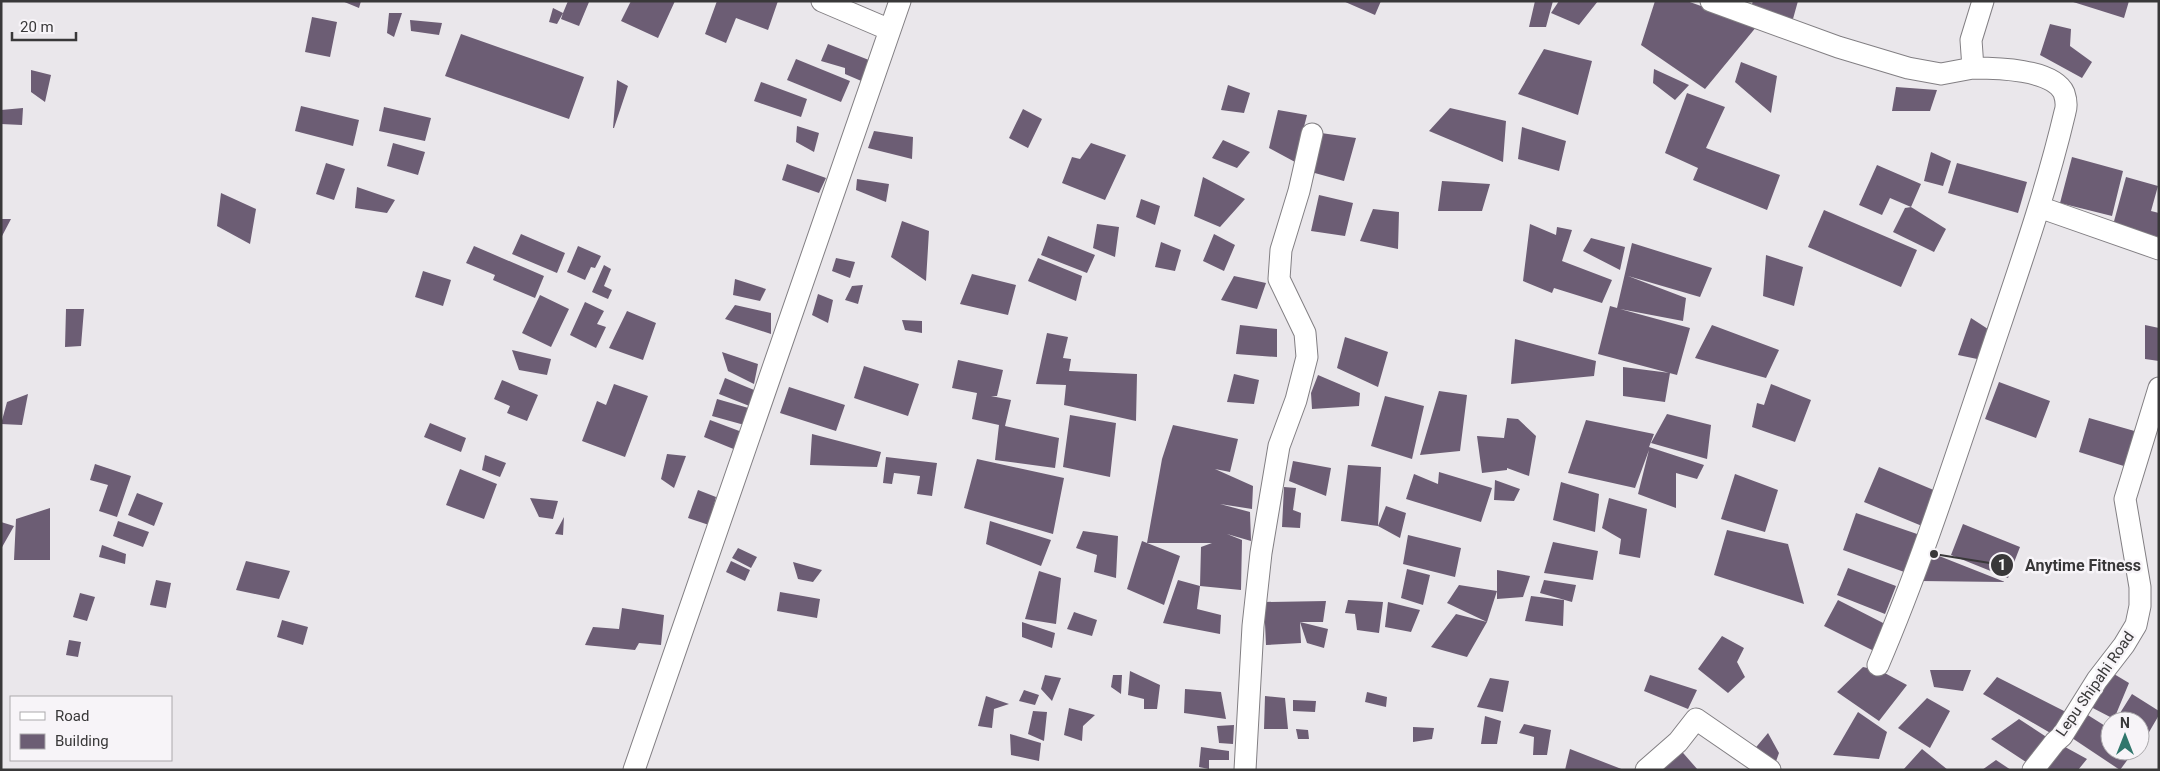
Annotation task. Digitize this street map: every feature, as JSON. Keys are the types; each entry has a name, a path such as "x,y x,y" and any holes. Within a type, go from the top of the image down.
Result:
{"street":[{"path":"822,1 890,30"},
{"path":"634,770 900,1"},
{"path":"1711,1 1838,47 1908,68 1942,74 1973,68 2021,71 2047,78 2056,83 2063,92 2066,110 2039,207 1903,606 1878,665"},
{"path":"1973,68 1971,40 1983,1"},
{"path":"1245,770 1253,626 1261,553 1279,446 1296,400 1308,357 1305,333 1279,279 1281,250 1299,191 1312,134"},
{"path":"2039,207 2159,249"},
{"name":"Lepu Shipahi Road","path":"2033,770 2062,736 2097,680 2124,645 2136,625 2140,606 2140,587 2125,499 2159,388"},
{"path":"1646,770 1678,742 1696,719 1770,770"}],"building":[{"path":"342,1 361,1 359,8"},
{"path":"568,1 589,2 579,26 561,19"},
{"path":"631,1 675,1 658,38 621,21"},
{"path":"717,1 778,1 768,30 736,18 726,43 705,34"},
{"path":"1343,1 1381,1 1375,15"},
{"path":"1535,1 1553,1 1546,27 1529,27"},
{"path":"1559,1 1598,1 1579,25 1551,13"},
{"path":"1655,1 1687,1 1757,26 1705,89 1641,45"},
{"path":"1753,1 1798,1 1791,26 1751,7"},
{"path":"2070,1 2129,1 2124,18"},
{"path":"553,8 563,13 557,24 549,22"},
{"path":"389,13 402,13 394,37 387,33"},
{"path":"312,17 337,22 330,57 305,52"},
{"path":"410,20 442,23 439,35 411,31"},
{"path":"2050,24 2071,29 2070,46 2092,62 2082,78 2040,55"},
{"path":"461,34 584,77 569,119 445,76"},
{"path":"828,44 874,62 866,83 845,74 845,68 821,61"},
{"path":"1544,49 1592,61 1578,115 1518,94"},
{"path":"796,59 850,81 841,102 787,80"},
{"path":"1741,62 1777,76 1771,113 1735,82"},
{"path":"1654,69 1689,85 1675,100 1653,83"},
{"path":"31,70 51,75 45,102 31,92"},
{"path":"617,80 628,86 613,128"},
{"path":"761,82 807,99 801,117 754,101"},
{"path":"1228,85 1250,93 1244,113 1221,110"},
{"path":"1896,87 1937,90 1930,111 1892,111"},
{"path":"1687,93 1725,107 1706,148 1780,175 1767,210 1693,180 1698,168 1665,153"},
{"path":"301,106 359,120 353,146 295,131"},
{"path":"384,107 431,118 425,141 379,131"},
{"path":"23,108 22,125 1,124 1,110"},
{"path":"1450,108 1506,121 1503,162 1429,131"},
{"path":"1023,109 1042,119 1028,148 1009,138"},
{"path":"1278,110 1307,115 1295,162 1269,148"},
{"path":"797,126 819,133 814,152 796,142"},
{"path":"1522,127 1566,141 1559,171 1518,159"},
{"path":"874,131 913,137 912,159 868,148"},
{"path":"1321,133 1356,138 1344,181 1311,172"},
{"path":"1223,140 1250,152 1237,168 1212,158"},
{"path":"393,143 425,152 418,175 387,166"},
{"path":"1091,143 1126,155 1105,200 1062,183 1072,157 1080,159"},
{"path":"1931,152 1951,161 1943,186 1924,181"},
{"path":"2072,157 2123,171 2112,216 2060,203"},
{"path":"326,163 345,169 334,200 316,194"},
{"path":"1957,163 2027,182 2018,213 1948,193"},
{"path":"787,164 826,178 819,193 782,180"},
{"path":"1877,165 1921,184 1911,207 1890,198 1882,215 1859,205"},
{"path":"1203,177 1245,199 1220,227 1194,216"},
{"path":"2126,177 2158,186 2151,211 2159,213 2159,237 2113,225"},
{"path":"857,179 889,184 886,202 856,190"},
{"path":"1442,181 1490,184 1482,211 1438,211"},
{"path":"357,187 395,200 387,213 355,208"},
{"path":"221,193 256,209 250,244 217,226"},
{"path":"1319,195 1353,203 1345,236 1311,231"},
{"path":"1141,199 1160,206 1155,225 1136,217"},
{"path":"1911,207 1946,229 1934,252 1893,232 1905,208"},
{"path":"1373,209 1399,212 1398,249 1360,241"},
{"path":"1824,210 1917,250 1901,287 1808,247"},
{"path":"1,219 11,219 1,238"},
{"path":"902,221 929,231 926,281 891,257"},
{"path":"1097,224 1119,227 1115,257 1093,248"},
{"path":"1530,224 1556,235 1557,227 1572,230 1562,261 1612,280 1602,303 1554,288 1552,293 1523,281"},
{"path":"521,234 565,253 557,273 512,254"},
{"path":"1214,234 1235,245 1224,271 1203,261"},
{"path":"1048,236 1095,255 1087,273 1041,255"},
{"path":"1591,238 1625,247 1620,270 1583,251"},
{"path":"1161,242 1181,250 1175,271 1155,267"},
{"path":"1632,243 1712,268 1700,297 1628,276 1686,298 1683,321 1620,309 1690,328 1677,375 1598,354 1610,306 1617,308"},
{"path":"474,246 544,276 535,298 493,280 495,275 466,263"},
{"path":"578,246 601,256 595,268 591,267 585,280 567,272"},
{"path":"1766,255 1803,267 1794,306 1763,296"},
{"path":"836,258 855,262 850,278 832,271"},
{"path":"1038,258 1082,276 1076,301 1028,281"},
{"path":"604,265 611,269 604,286 612,290 608,299 592,292"},
{"path":"423,271 451,280 443,306 415,297"},
{"path":"972,274 1016,285 1008,315 960,304"},
{"path":"1234,276 1266,283 1257,309 1221,300"},
{"path":"735,279 766,289 760,301 733,295"},
{"path":"863,285 858,304 845,300 852,286"},
{"path":"818,294 833,300 828,323 812,315"},
{"path":"540,295 569,309 551,347 522,333"},
{"path":"585,302 604,311 597,324 606,327 596,348 570,335"},
{"path":"735,305 771,313 771,334 725,319"},
{"path":"66,309 84,309 81,346 65,347"},
{"path":"627,311 656,323 643,360 609,348"},
{"path":"1971,318 1991,331 1982,360 1958,355"},
{"path":"902,320 922,321 922,333 905,330"},
{"path":"1240,325 1277,329 1277,357 1236,354"},
{"path":"1712,325 1779,350 1766,378 1695,358"},
{"path":"2145,325 2159,328 2159,361 2145,359"},
{"path":"1047,333 1068,337 1063,358 1071,359 1069,371 1137,374 1136,421 1064,405 1066,385 1036,384"},
{"path":"1345,337 1388,352 1378,387 1337,368"},
{"path":"1515,339 1596,361 1594,376 1511,384"},
{"path":"512,350 551,359 547,375 519,370"},
{"path":"722,352 758,364 754,384 728,371"},
{"path":"958,360 1003,370 997,396 991,396 1011,400 1005,426 1059,438 1055,468 995,460 999,425 972,419 977,393 952,388"},
{"path":"864,366 919,384 908,416 854,398"},
{"path":"1623,367 1670,373 1665,402 1623,396"},
{"path":"1234,374 1259,380 1254,404 1227,402"},
{"path":"1318,375 1360,393 1359,406 1312,409 1311,393"},
{"path":"725,378 759,392 752,407 719,394"},
{"path":"502,380 538,395 527,421 507,413 510,406 494,399"},
{"path":"1999,382 2050,401 2036,438 1985,419"},
{"path":"614,384 648,396 625,457 582,441 597,401 606,405"},
{"path":"1771,384 1811,400 1795,442 1752,427 1757,403 1764,405"},
{"path":"789,387 845,405 836,431 780,413"},
{"path":"1439,391 1467,395 1460,451 1420,455"},
{"path":"28,394 22,425 1,424 7,402"},
{"path":"1385,396 1424,406 1412,459 1371,446"},
{"path":"717,399 752,409 748,426 712,416"},
{"path":"1667,414 1711,425 1707,459 1651,443"},
{"path":"1070,415 1116,423 1110,477 1063,467"},
{"path":"1507,418 1518,419 1536,436 1529,476 1507,468 1507,470 1482,473 1477,436 1504,438"},
{"path":"2089,418 2138,432 2127,467 2079,452"},
{"path":"710,420 742,432 736,450 704,437"},
{"path":"1586,420 1654,434 1649,447 1704,465 1697,479 1676,473 1676,508 1638,494 1649,450 1635,488 1568,473"},
{"path":"430,423 466,438 461,452 424,437"},
{"path":"1173,425 1238,439 1230,472 1215,469 1253,486 1252,509 1220,504 1250,512 1251,541 1227,534 1242,540 1241,590 1200,586 1201,547 1212,543 1147,543 1162,459"},
{"path":"812,434 881,452 877,467 810,465"},
{"path":"667,454 686,456 674,488 661,479"},
{"path":"485,455 506,463 500,477 482,470"},
{"path":"886,457 937,463 932,496 917,494 920,476 894,473 892,484 883,483"},
{"path":"977,459 1064,478 1053,534 964,508"},
{"path":"1293,461 1331,468 1326,496 1289,481"},
{"path":"95,464 131,476 117,517 99,511 108,485 90,480"},
{"path":"1348,465 1381,467 1378,526 1341,521"},
{"path":"1879,467 1936,491 1922,526 1864,502"},
{"path":"460,469 497,484 484,519 446,505"},
{"path":"1439,472 1492,488 1481,522 1406,499 1414,474 1438,484"},
{"path":"1735,474 1778,490 1765,532 1721,519"},
{"path":"1495,480 1520,489 1514,501 1494,500"},
{"path":"1561,482 1599,494 1595,532 1553,520"},
{"path":"1284,487 1296,488 1293,510 1301,513 1300,528 1282,527"},
{"path":"698,490 716,497 709,525 688,518"},
{"path":"137,493 163,503 154,526 128,515"},
{"path":"530,498 558,501 553,519 539,517"},
{"path":"1609,498 1647,509 1640,558 1619,554 1621,539 1602,528"},
{"path":"1386,506 1406,513 1400,538 1378,526"},
{"path":"50,508 50,560 14,560 16,519"},
{"path":"1856,513 1920,535 1907,573 1843,550"},
{"path":"564,517 563,535 555,534"},
{"path":"118,521 149,532 143,547 113,536"},
{"path":"990,521 1051,540 1041,566 986,544"},
{"path":"1,522 14,526 1,549"},
{"path":"1963,524 2020,547 2008,578 1951,555"},
{"path":"1727,530 1788,544 1804,604 1714,575"},
{"path":"1083,531 1118,536 1116,578 1094,572 1097,555 1076,548"},
{"path":"1408,535 1461,548 1455,577 1403,564"},
{"path":"1142,541 1180,556 1164,605 1127,589"},
{"path":"1553,542 1598,551 1593,580 1544,573"},
{"path":"102,545 126,554 125,564 99,557"},
{"path":"738,548 757,557 751,568 732,558"},
{"path":"1934,554 2005,582 1920,581"},
{"path":"246,561 290,571 279,599 236,590"},
{"path":"731,561 750,570 745,581 726,572"},
{"path":"793,562 822,570 813,582 798,579"},
{"path":"1848,568 1896,586 1885,614 1837,595"},
{"path":"1407,569 1430,575 1423,605 1401,598"},
{"path":"1497,570 1530,576 1523,597 1497,599"},
{"path":"1039,571 1061,578 1056,624 1025,619"},
{"path":"156,580 171,583 166,608 150,605"},
{"path":"1178,580 1200,586 1197,609 1221,615 1220,634 1163,623"},
{"path":"1544,580 1576,585 1572,602 1540,593"},
{"path":"1459,585 1497,591 1487,622 1447,603"},
{"path":"780,592 820,599 817,618 777,611"},
{"path":"80,593 95,597 87,621 73,617"},
{"path":"1531,596 1564,600 1563,626 1525,621"},
{"path":"1348,600 1383,602 1379,633 1357,630 1355,614 1345,613"},
{"path":"1838,600 1887,625 1874,651 1824,626"},
{"path":"1326,601 1323,622 1300,622 1301,643 1266,645 1264,602"},
{"path":"1388,602 1420,610 1411,632 1385,627"},
{"path":"622,608 664,615 661,645 639,643 635,650 585,645 593,627 619,629"},
{"path":"1074,612 1097,620 1092,636 1067,629"},
{"path":"1456,614 1487,622 1467,657 1431,647"},
{"path":"282,620 308,627 303,645 277,637"},
{"path":"1022,622 1055,633 1052,648 1022,637"},
{"path":"1300,622 1328,629 1324,648 1307,643"},
{"path":"1722,636 1744,648 1737,662 1745,677 1728,693 1698,669"},
{"path":"69,640 81,642 78,657 66,655"},
{"path":"1863,667 1881,671 1907,685 1879,721 1837,692"},
{"path":"1930,670 1971,670 1963,691 1934,687"},
{"path":"1130,671 1160,685 1157,709 1144,709 1144,699 1128,695"},
{"path":"2109,671 2129,683 2117,711 2100,712 2087,705"},
{"path":"1045,675 1061,678 1052,701 1041,689"},
{"path":"1113,675 1122,675 1121,694 1111,687"},
{"path":"1650,675 1697,690 1688,709 1644,691"},
{"path":"1997,677 2066,712 2059,738 1983,694"},
{"path":"1490,678 1509,681 1503,712 1477,707"},
{"path":"1185,689 1221,692 1226,719 1184,713"},
{"path":"1024,690 1039,695 1035,705 1019,701"},
{"path":"1367,692 1387,697 1386,707 1365,702"},
{"path":"2132,694 2159,711 2159,715 2150,730 2150,711 2121,711"},
{"path":"986,696 1009,704 994,709 992,728 978,726"},
{"path":"1265,696 1285,698 1288,729 1264,729"},
{"path":"1927,698 1950,711 1930,748 1898,728"},
{"path":"1293,700 1316,701 1315,712 1293,711"},
{"path":"1069,708 1095,715 1083,726 1082,741 1064,735"},
{"path":"1033,711 1047,712 1044,741 1028,734"},
{"path":"1858,712 1887,732 1879,759 1833,755"},
{"path":"2083,712 2100,723 2100,757 2069,736"},
{"path":"1485,716 1501,721 1497,744 1481,744"},
{"path":"2019,719 2048,738 2029,764 1991,739"},
{"path":"1524,724 1551,730 1547,755 1533,755 1534,737 1519,733"},
{"path":"1234,725 1233,744 1219,743 1217,726"},
{"path":"1413,727 1434,728 1432,739 1413,742"},
{"path":"1296,729 1308,730 1309,739 1298,739"},
{"path":"1768,733 1779,753 1774,767 1752,752"},
{"path":"1010,734 1041,743 1039,761 1011,755"},
{"path":"2056,742 2087,759 2078,770 2042,770"},
{"path":"1677,746 1698,770 1652,770"},
{"path":"1201,747 1229,751 1229,760 1209,760 1209,769 1199,767"},
{"path":"1570,749 1624,770 1565,770"},
{"path":"1922,749 1948,770 1903,770"},
{"path":"1996,760 2011,770 1982,770"},
{"path":"2106,761 2127,761 2120,770"}],"place":[{"name":"Anytime Fitness","path":"1934,554"}]}
